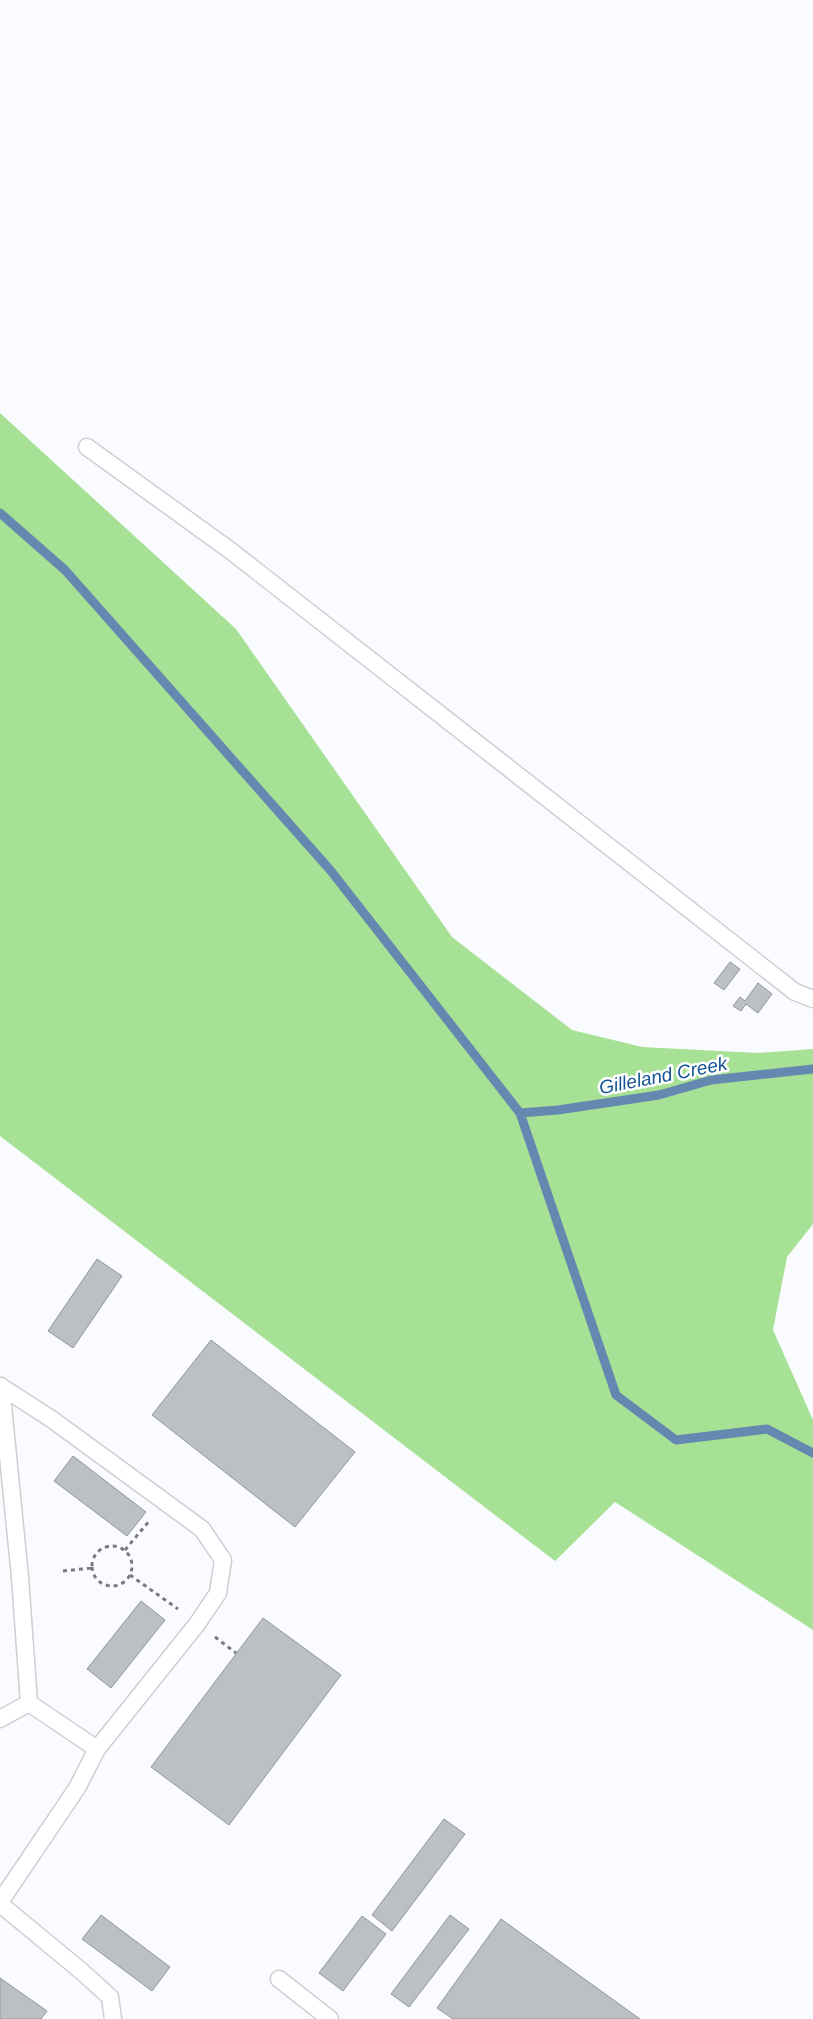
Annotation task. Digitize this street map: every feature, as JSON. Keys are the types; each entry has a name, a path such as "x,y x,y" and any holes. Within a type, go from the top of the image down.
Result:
{"lane":[{"path":"87,447 231,551 795,992 813,998"},
{"path":"0,1386 20,1577 28,1703"},
{"path":"0,1386 50,1418 202,1529 223,1560 218,1593 197,1624 97,1749 77,1788 0,1903 110,1997 114,2019"},
{"path":"0,1719 28,1703"},
{"path":"28,1703 97,1749"},
{"path":"279,1979 330,2019"}],"path":[{"path":"125,1550 150,1520"},
{"path":"104,1546 118,1546 125,1550 132,1559 130,1575 122,1583 110,1586 97,1580 92,1568 94,1555 104,1546"},
{"path":"63,1571 92,1568"},
{"path":"130,1575 178,1609"},
{"path":"211,1634 236,1654"}],"green space":[{"path":"0,413 236,629 452,937 572,1030 642,1047 758,1053 813,1049 813,1224 787,1257 773,1330 813,1420 813,1630 615,1502 555,1561 0,1136"}],"building":[{"path":"730,962 740,969 724,990 714,983"},
{"path":"758,983 772,994 758,1013 746,1004 741,1011 733,1006 740,997 745,1001"},
{"path":"97,1259 122,1276 73,1348 48,1331"},
{"path":"211,1340 355,1452 295,1527 152,1415"},
{"path":"73,1456 146,1512 127,1536 54,1481"},
{"path":"141,1601 165,1620 111,1688 87,1669"},
{"path":"263,1618 341,1675 229,1825 151,1767"},
{"path":"444,1819 465,1834 392,1931 372,1915"},
{"path":"101,1915 170,1967 152,1991 82,1939"},
{"path":"450,1915 469,1929 409,2007 391,1994"},
{"path":"362,1916 386,1934 343,1991 319,1973"},
{"path":"501,1919 640,2019 453,2019 437,2008"},
{"path":"0,1978 47,2011 41,2019 0,2019"}],"waterway":[{"path":"0,513 65,570 331,871 520,1113 616,1395 676,1440 767,1429 813,1453"},
{"name":"Gilleland Creek","path":"520,1113 558,1110 659,1095 711,1080 813,1069"}]}
